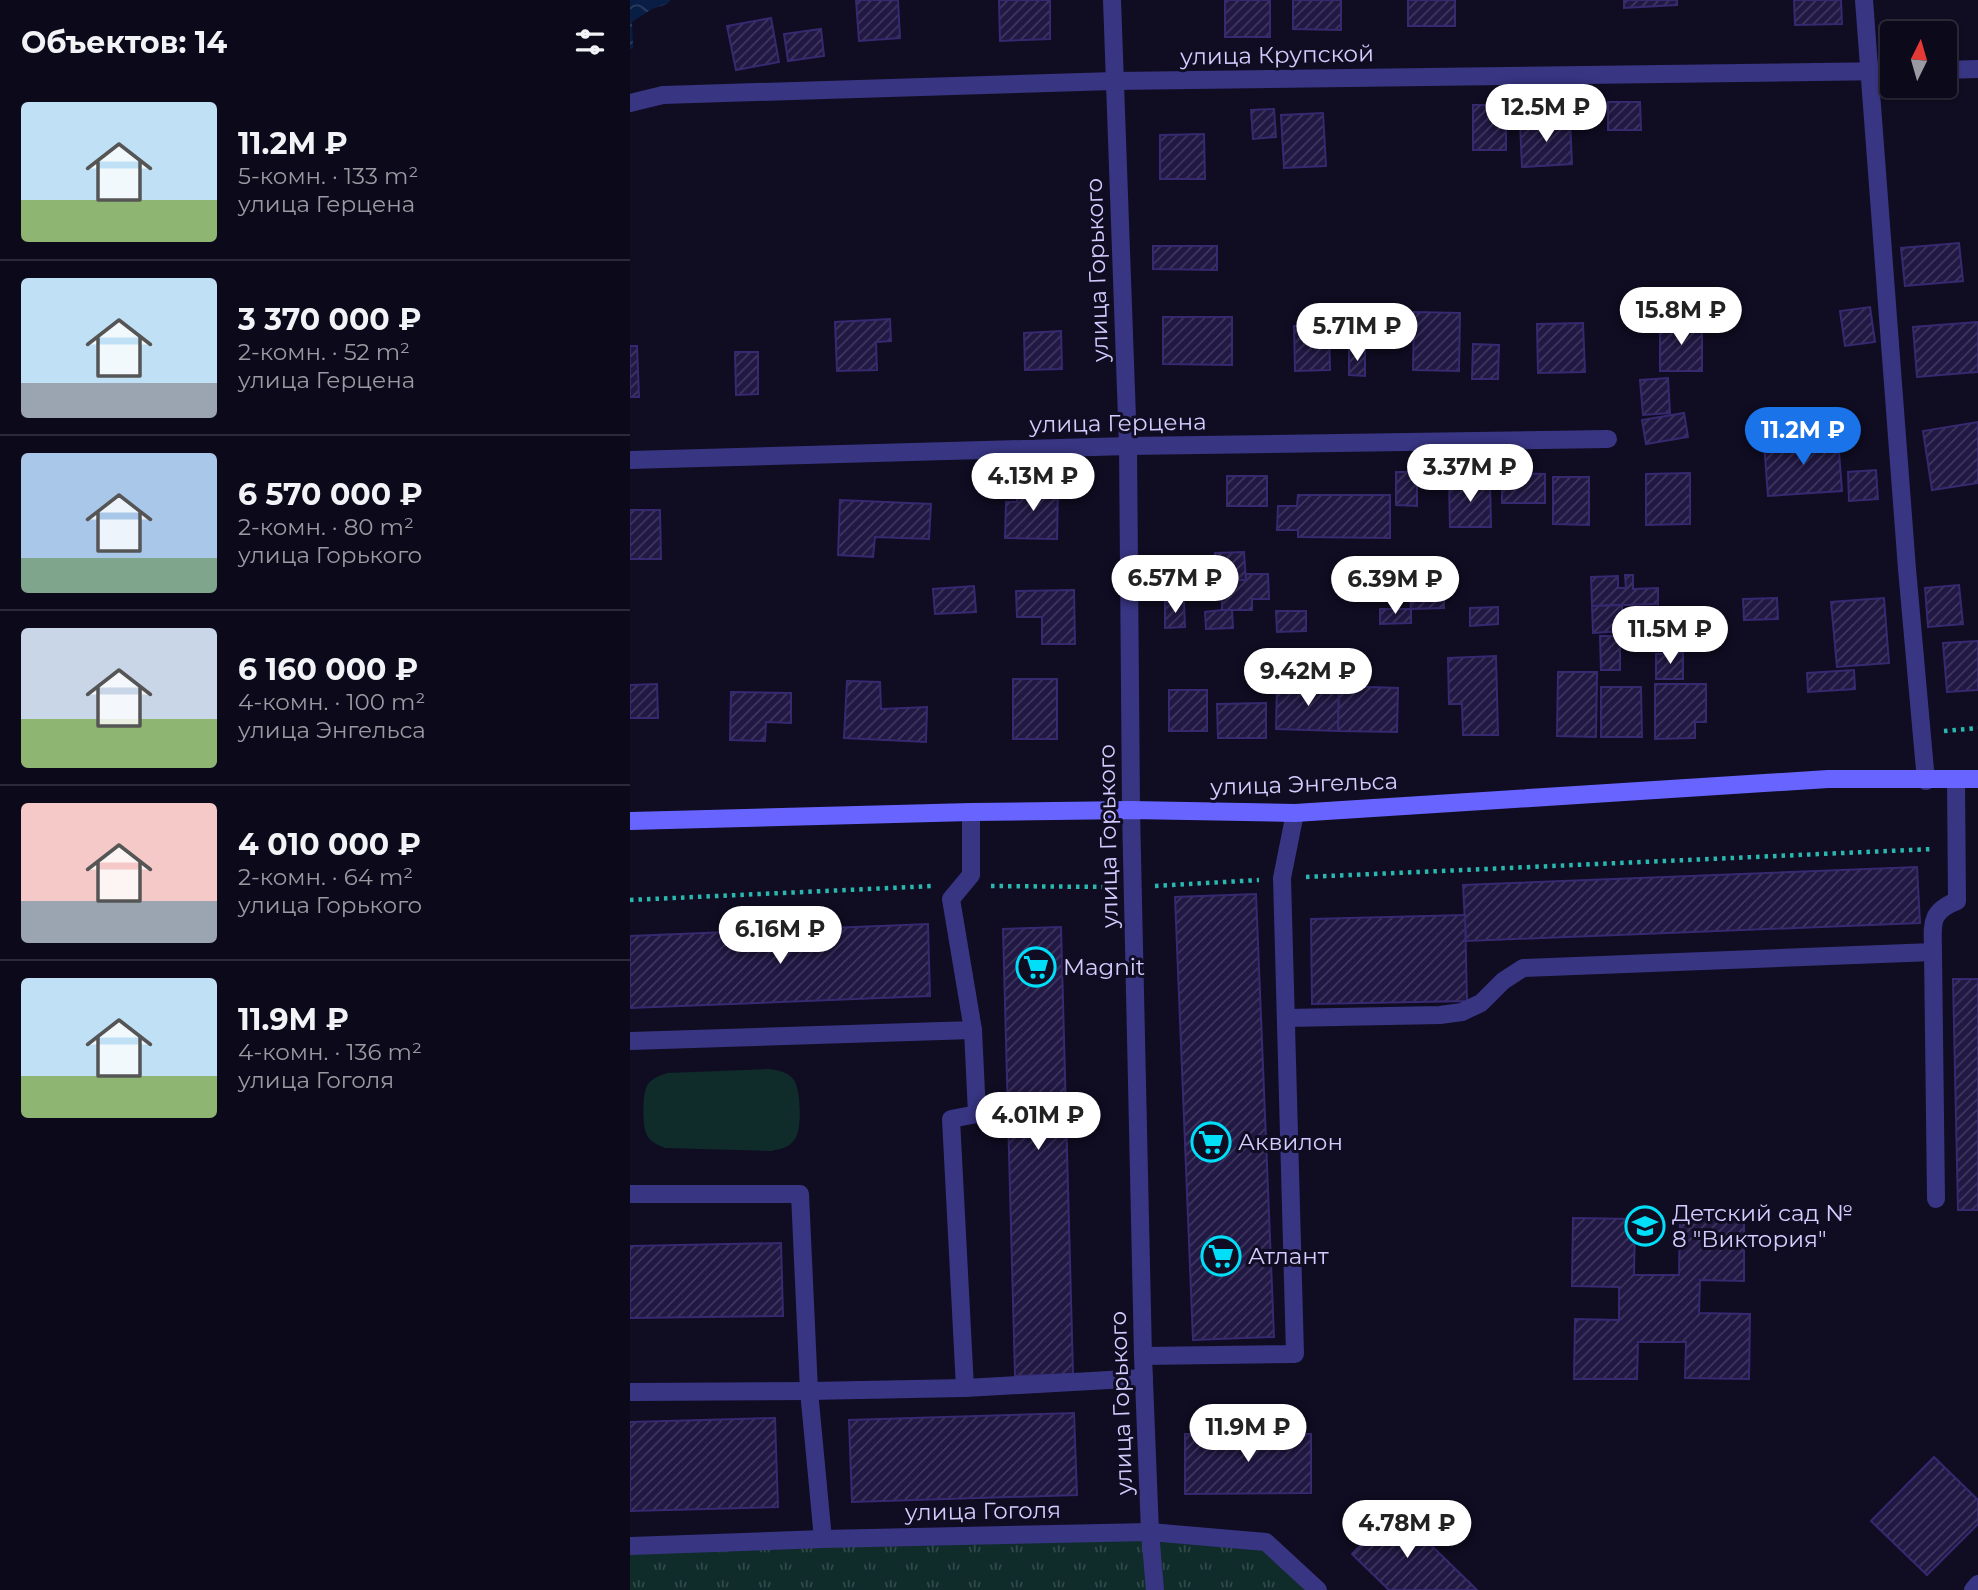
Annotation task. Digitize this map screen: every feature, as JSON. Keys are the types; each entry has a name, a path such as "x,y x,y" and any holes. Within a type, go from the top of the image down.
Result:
{"street":[{"name":"улица Горького","path":"1112,0 1128,446 1131,810 1143,1356 1155,1590"},
{"path":"1864,0 1906,556 1926,781"},
{"path":"1957,70 1978,69"},
{"name":"улица Крупской","path":"630,103 663,95 1114,81 1880,72"},
{"name":"улица Герцена","path":"630,460 1128,446 1608,439"},
{"name":"улица Энгельса","path":"630,821 1131,810 1295,813 1828,779 1978,779"},
{"path":"1936,1199 1933,920 1945,905 1957,901 1956,780"},
{"path":"965,1388 951,1119 977,1114 973,1030 951,899 971,875 971,812"},
{"path":"1143,1356 1295,1354 1282,878 1295,813"},
{"path":"1286,1018 1440,1015 1462,1012 1481,1003 1503,981 1523,968 1933,953"},
{"path":"630,1041 973,1030"},
{"path":"630,1194 800,1194 809,1391 822,1539"},
{"path":"630,1392 965,1388 1144,1378"},
{"name":"улица Гоголя","path":"630,1546 1150,1532 1266,1542 1318,1590"},
{"path":"1973,1590 1978,1584"}],"path":[{"path":"1922,732 1978,729"}],"green space":[{"path":"769,1069 789,1075 798,1092 799,1127 795,1139 787,1146 771,1151 665,1148 648,1137 644,1117 645,1094 648,1084 657,1077 668,1073"},
{"path":"1150,1532 1266,1542 1318,1590 630,1590 630,1546"}],"water":[{"path":"630,0 671,0 632,22 633,48 630,49"}],"building":[{"path":"856,0 898,0 900,38 859,41"},
{"path":"999,0 1050,0 1050,39 1000,41"},
{"path":"1225,0 1270,0 1270,37 1225,37"},
{"path":"1293,0 1341,0 1341,30 1293,29"},
{"path":"1408,0 1455,0 1455,26 1408,26"},
{"path":"1624,0 1677,0 1677,5 1624,8"},
{"path":"1794,0 1841,0 1842,24 1795,25"},
{"path":"771,18 779,62 736,70 727,26"},
{"path":"821,29 824,56 788,61 784,34"},
{"path":"1608,102 1640,102 1641,130 1608,130"},
{"path":"1473,105 1506,105 1506,150 1473,150"},
{"path":"1274,109 1276,137 1253,139 1251,110"},
{"path":"1323,113 1326,166 1284,168 1281,115"},
{"path":"1570,121 1572,164 1522,167 1520,123"},
{"path":"1204,134 1205,179 1160,179 1160,135"},
{"path":"1959,243 1963,281 1905,286 1901,248"},
{"path":"1153,246 1217,246 1217,270 1153,269"},
{"path":"1870,307 1875,342 1845,346 1840,311"},
{"path":"1414,312 1460,313 1459,371 1413,370"},
{"path":"1163,317 1232,317 1232,365 1163,364"},
{"path":"890,319 891,341 876,342 877,370 837,371 835,322"},
{"path":"1978,322 1978,372 1917,377 1913,327"},
{"path":"1583,323 1585,372 1538,373 1537,324"},
{"path":"1660,323 1702,323 1702,371 1660,371"},
{"path":"1329,325 1330,370 1295,371 1294,326"},
{"path":"1061,331 1062,369 1025,370 1024,333"},
{"path":"1473,344 1499,345 1498,379 1472,379"},
{"path":"630,346 637,346 639,397 630,397"},
{"path":"1349,350 1365,350 1365,376 1349,375"},
{"path":"735,352 758,352 758,394 736,395"},
{"path":"1668,378 1670,413 1643,415 1640,380"},
{"path":"1684,413 1688,437 1646,444 1642,420"},
{"path":"1978,422 1978,483 1932,490 1923,431"},
{"path":"1838,439 1842,491 1768,496 1764,443"},
{"path":"1876,470 1878,499 1849,501 1848,472"},
{"path":"1396,472 1417,472 1417,506 1396,505"},
{"path":"1502,473 1545,474 1545,503 1502,503"},
{"path":"1690,473 1690,524 1646,525 1646,474"},
{"path":"1227,476 1267,476 1267,506 1227,506"},
{"path":"1553,477 1589,477 1589,525 1553,524"},
{"path":"1449,482 1490,482 1491,527 1450,527"},
{"path":"1018,484 1058,485 1057,539 1005,538 1006,502 1017,502"},
{"path":"1298,495 1390,495 1390,538 1298,537 1298,530 1277,530 1278,506 1297,506"},
{"path":"840,500 931,504 929,539 875,537 873,557 838,555"},
{"path":"630,510 660,510 661,559 630,559"},
{"path":"1244,552 1246,580 1216,581 1215,553"},
{"path":"1443,566 1444,608 1411,609 1410,595 1401,595 1401,567"},
{"path":"1246,574 1268,574 1269,599 1252,599 1252,610 1222,610 1222,595 1229,595 1229,580 1246,580"},
{"path":"1625,575 1633,575 1633,589 1658,588 1658,604 1592,606 1591,577 1618,576 1618,588 1626,588"},
{"path":"1959,585 1963,624 1928,627 1925,588"},
{"path":"974,586 976,612 935,614 933,589"},
{"path":"1074,590 1075,644 1042,644 1042,617 1017,617 1016,591"},
{"path":"1777,598 1778,619 1744,620 1743,599"},
{"path":"1884,598 1889,663 1837,667 1831,602"},
{"path":"1165,602 1184,602 1185,627 1165,628"},
{"path":"1622,605 1623,631 1593,633 1592,606"},
{"path":"1498,607 1498,624 1470,626 1470,608"},
{"path":"1380,609 1411,609 1411,623 1380,624"},
{"path":"1232,610 1233,628 1206,629 1205,612"},
{"path":"1276,611 1306,611 1306,631 1277,632"},
{"path":"1600,636 1620,636 1620,670 1601,670"},
{"path":"1978,641 1978,690 1947,692 1943,643"},
{"path":"1683,653 1683,679 1656,679 1656,654"},
{"path":"1496,656 1498,735 1463,735 1462,704 1449,704 1448,658"},
{"path":"1854,670 1855,689 1808,692 1807,673"},
{"path":"1558,672 1597,672 1596,737 1557,736"},
{"path":"1013,679 1057,679 1057,739 1013,739"},
{"path":"847,681 880,682 881,709 927,707 926,742 844,738"},
{"path":"657,684 658,718 630,718 630,685"},
{"path":"1655,684 1706,684 1706,722 1695,722 1695,738 1655,739"},
{"path":"1277,686 1339,686 1338,731 1276,729"},
{"path":"1339,686 1398,688 1397,732 1338,731"},
{"path":"1601,687 1641,687 1642,737 1601,737"},
{"path":"1169,690 1207,690 1207,731 1169,731"},
{"path":"731,692 791,693 791,723 766,722 765,741 730,740"},
{"path":"1266,703 1266,738 1218,738 1217,704"},
{"path":"1917,867 1920,923 1466,941 1463,885"},
{"path":"1256,894 1274,1337 1193,1340 1175,897"},
{"path":"1465,915 1467,1001 1312,1004 1311,919"},
{"path":"928,924 930,996 630,1008 630,936"},
{"path":"1061,927 1073,1374 1015,1376 1003,929"},
{"path":"1953,979 1978,979 1978,1210 1958,1210"},
{"path":"1573,1218 1635,1219 1634,1275 1679,1275 1680,1219 1744,1220 1744,1281 1700,1280 1699,1313 1750,1314 1749,1379 1685,1378 1686,1342 1638,1342 1637,1379 1574,1379 1575,1319 1619,1320 1619,1287 1572,1286"},
{"path":"781,1243 783,1316 630,1318 630,1246"},
{"path":"1074,1413 1077,1495 852,1502 849,1420"},
{"path":"775,1418 778,1507 630,1511 630,1422"},
{"path":"1185,1434 1311,1434 1311,1493 1185,1494"},
{"path":"1934,1457 1978,1500 1978,1524 1927,1575 1871,1521"},
{"path":"1395,1510 1477,1590 1389,1590 1352,1554"}],"place":[{"name":"Magnit","path":"1036,967"},
{"name":"Аквилон","path":"1211,1142"},
{"name":"Детский сад № 8 \"Виктория\"","path":"1645,1226"},
{"name":"Атлант","path":"1221,1256"}]}
